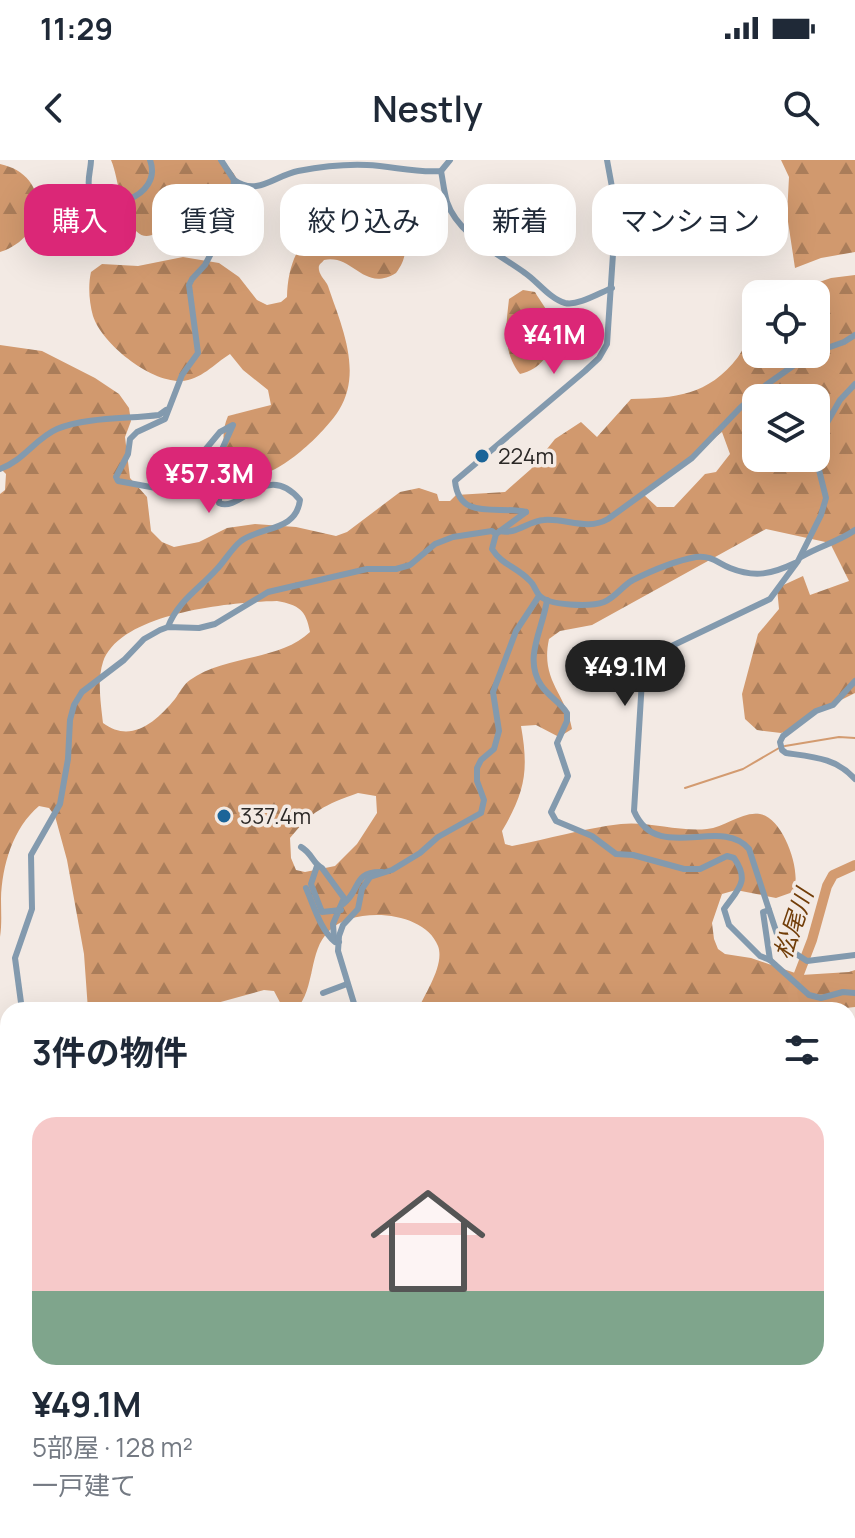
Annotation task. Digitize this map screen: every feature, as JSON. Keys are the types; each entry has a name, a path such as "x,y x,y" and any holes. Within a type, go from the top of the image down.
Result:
{"street":[{"path":"91,160 88,181 91,194 100,202 111,203 130,199 150,184 154,173 150,160"},
{"path":"168,627 178,606 240,542 279,527 295,515 300,500 289,490 268,486 253,489 234,504 224,506 219,503 219,456 233,425 220,432 200,456 163,486 156,488 118,481 116,477 128,454 130,439 137,432 165,419 182,375 198,353 189,285 205,265 230,217 234,180 233,174 221,160"},
{"path":"234,180 242,186 266,185 299,171 364,165 416,173 441,171 450,160"},
{"path":"607,160 616,209 607,344 599,358 455,481 461,500 467,504 479,509 526,512 498,533 492,549 498,559 533,583 539,596 581,605 601,603 619,594 630,581 677,561 700,556 714,559 732,569 767,574 821,546 840,541 855,530"},
{"path":"441,171 448,202 464,227 563,303 573,303 612,288"},
{"path":"830,347 855,335"},
{"path":"21,1002 15,958 32,909 31,855 60,804 74,705 82,692 124,660 144,639 168,627 199,628 215,624 268,592 367,569 396,569 410,565 435,544 453,537 479,531 508,533 543,520 600,524 692,458 740,408 790,368"},
{"path":"830,418 840,400 855,384"},
{"path":"0,469 58,429 98,420 159,415 166,410"},
{"path":"819,472 825,501 799,559 764,604 657,653 648,663 642,680 634,811 638,822 654,835 733,838 743,842 749,849 777,934 784,946 796,956 814,962 855,955"},
{"path":"353,1002 338,951 343,925 358,909 362,889 370,877 386,872 420,853 438,837 481,813 484,800 477,781 477,768 494,749 499,731 493,692 516,631 539,596"},
{"path":"547,600 532,662 533,673 543,689 567,713 567,721 557,743 568,776 551,812 556,821 592,836 616,854 633,855 684,869 700,869 727,856 734,858 743,871 743,878 724,909 729,925 760,956 770,960 809,995 821,998 843,992 855,993"},
{"path":"855,681 833,705 816,711 783,736 780,742 786,753 829,759 855,779"},
{"path":"301,847 310,852 317,866 322,868 344,898 333,924 334,938 339,942"},
{"path":"317,866 311,884 322,912 342,907 362,876 386,872"},
{"path":"306,888 329,937 339,942"},
{"path":"769,910 763,912 770,960"},
{"path":"323,993 347,984"}],"green space":[{"path":"111,160 220,160 239,184 152,184 152,235 148,236 136,231 136,184 118,184"},
{"path":"781,160 855,160 855,252 821,258 795,268 788,222 789,177"},
{"path":"0,164 17,170 31,184 24,184 24,237 0,252"},
{"path":"295,256 404,256 396,273 385,278 375,279 334,260 324,260 319,265 344,332 349,364 346,395 331,421 302,450 268,473 251,476 238,472 228,458 224,437 226,421 228,416 271,405 268,390 243,370 230,354 201,375 188,380 169,380 142,368 117,349 98,327 93,316 89,282 91,272 102,264 138,266 183,257 219,263 239,277 257,300 267,305 281,302 287,297"},
{"path":"855,275 855,693 781,733 757,730 745,719 742,694 758,634 779,609 777,588 803,576 810,595 849,581 830,543 766,529 592,625 560,631 549,639 548,666 572,729 559,737 536,725 521,726 525,756 523,781 516,804 502,831 505,844 512,846 621,824 696,830 714,828 747,815 768,817 789,847 795,872 793,892 776,898 736,890 722,894 712,923 718,949 725,954 751,958 801,975 855,970 855,1002 422,1002 437,970 438,946 430,934 418,925 404,919 370,915 340,923 322,939 301,1002 280,1002 274,991 264,990 221,1002 87,1002 84,954 67,860 55,816 49,808 39,806 22,825 7,860 2,886 0,937 0,494 5,490 6,474 0,468 0,345 42,351 119,394 129,408 131,421 125,437 130,478 147,497 151,531 162,542 174,547 199,542 227,528 255,524 296,527 336,536 347,532 400,492 419,488 437,494 439,501 450,501 456,495 505,492 531,469 555,439 581,422 597,437 631,399 676,396 703,387 727,370 742,350 742,368 830,368 830,280 825,280","holes":["722,432 730,454 716,472 705,474 674,507 657,507 643,494","277,601 291,604 304,614 310,632 298,641 204,672 188,682 168,707 142,728 123,731 103,723 100,692 103,662 114,645 131,632 154,621 207,608","358,793 376,796 377,813 357,844 335,866 305,872 296,870 291,858 290,838 305,821 327,805"]},
{"path":"523,290 535,292 546,309 553,338 543,361 520,374 510,356 506,329 509,299"}],"waterway":[{"path":"785,746 839,737 855,738"},
{"path":"685,788 743,769 779,748"},
{"name":"松尾川","path":"794,1002 792,992 812,940 827,886 833,875 855,865"}],"place":[{"name":"224m","path":"482,456"},
{"name":"337.4m","path":"224,816"}]}
